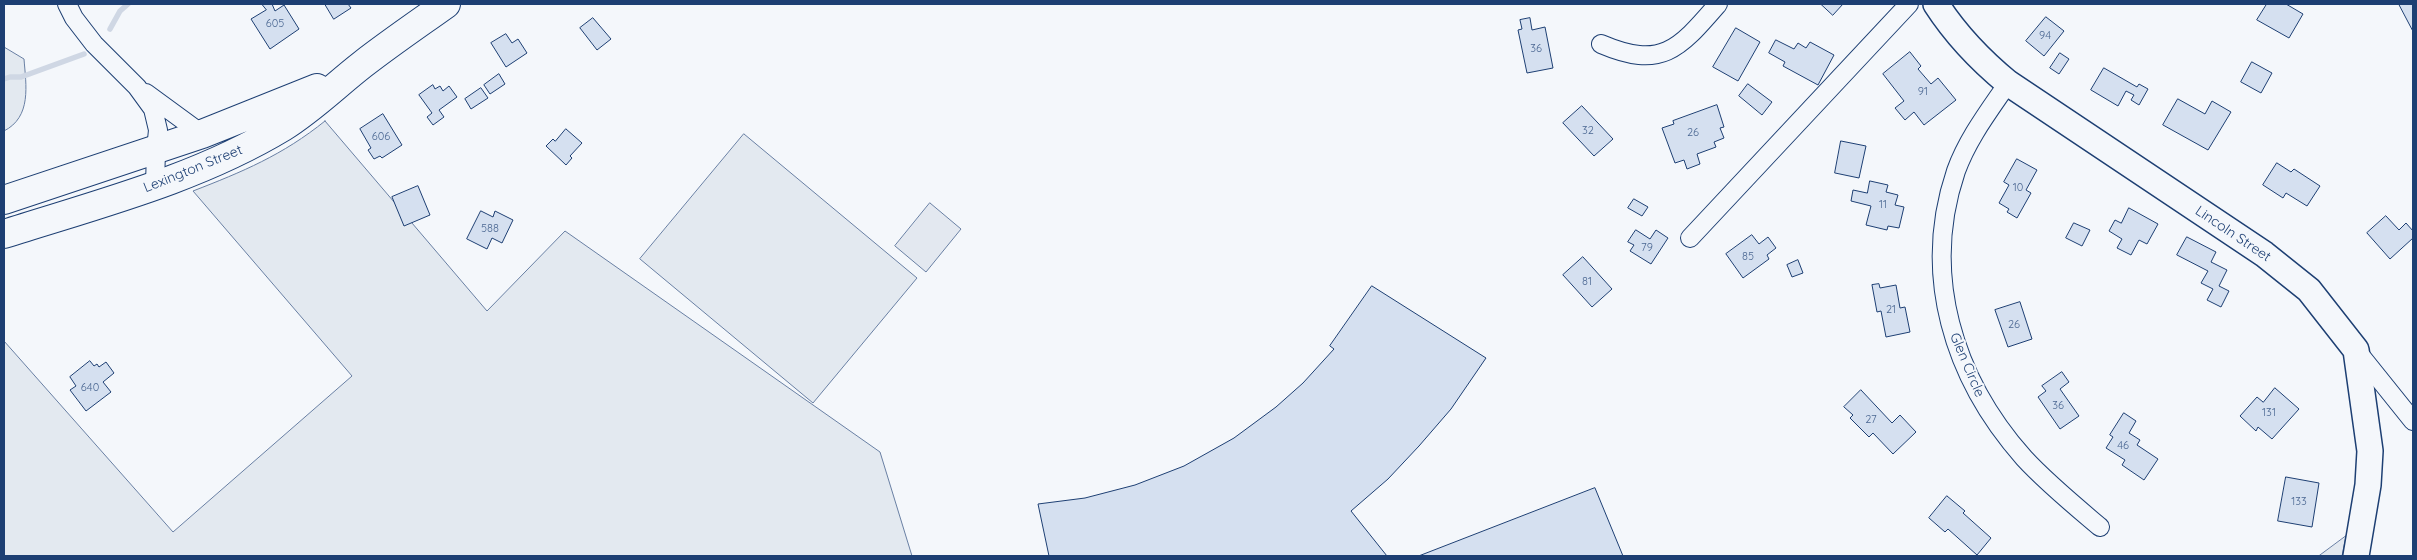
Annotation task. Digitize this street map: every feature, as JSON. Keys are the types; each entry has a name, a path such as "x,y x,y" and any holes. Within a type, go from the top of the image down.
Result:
{"main road":[{"name":"Lexington Street","path":"4,234 132,194 243,150 284,126 317,103 362,64 446,4"},
{"name":"Lexington Street","path":"4,200 156,150 292,100 362,64"}],"street":[{"path":"67,4 74,18 94,44 137,87 153,109 158,130 155,185"},
{"path":"1600,44 1622,53 1654,56 1673,49 1690,36 1718,4"},
{"path":"1690,238 1909,4"},
{"name":"Lincoln Street","path":"1936,4 1947,22 1980,60 2008,83 2264,254 2309,290 2356,350"},
{"name":"Glen Circle","path":"2008,83 1972,137 1957,169 1944,212 1942,264 1946,307 1957,348 1975,388 1997,424 2025,459 2100,527"},
{"path":"137,87 202,134"},
{"path":"2356,350 2413,421"},
{"path":"2356,350 2370,451 2368,485 2356,556"}],"shaded area":[{"path":"4,47 24,59 26,90 23,109 19,118 4,131"},
{"path":"325,121 487,311 565,231 880,452 912,556 4,556 4,341 173,532 352,376 193,191 262,162 294,144"},
{"path":"744,134 917,278 813,403 640,259"},
{"path":"930,203 961,229 926,272 895,246"},
{"path":"2346,536 2342,556 2319,556"}],"building":[{"path":"262,4 272,4 275,11 284,5 299,29 270,49 251,19 266,10"},
{"path":"325,4 348,4 351,8 334,19"},
{"path":"1821,4 1843,4 1833,15"},
{"path":"2267,4 2286,4 2303,14 2289,38 2257,20"},
{"path":"2399,4 2413,4 2413,31"},
{"path":"2046,17 2064,31 2044,56 2026,41"},
{"path":"593,18 611,39 597,50 580,28"},
{"path":"1530,18 1532,30 1545,27 1553,68 1527,73 1518,30 1522,29 1520,20"},
{"path":"1736,28 1760,42 1738,81 1713,67"},
{"path":"506,34 512,43 518,39 527,53 506,67 491,43"},
{"path":"1776,40 1794,49 1798,43 1806,48 1810,42 1834,55 1818,85 1783,66 1785,62 1769,53"},
{"path":"1910,52 1921,66 1918,69 1931,84 1938,78 1956,100 1924,125 1914,112 1905,120 1895,108 1904,101 1883,74"},
{"path":"2060,53 2069,59 2059,74 2050,68"},
{"path":"2252,62 2272,73 2261,93 2241,82"},
{"path":"2104,68 2137,87 2139,84 2148,89 2139,105 2131,100 2134,95 2126,91 2118,106 2091,90"},
{"path":"499,74 505,84 490,94 484,85"},
{"path":"1748,84 1772,102 1762,115 1739,96"},
{"path":"433,85 435,89 440,86 443,91 449,86 457,97 439,110 444,117 433,125 427,117 432,113 419,95"},
{"path":"481,88 488,98 471,109 465,99"},
{"path":"2178,99 2205,114 2212,101 2231,112 2208,150 2163,125"},
{"path":"1717,105 1724,127 1720,128 1724,138 1714,142 1716,147 1697,154 1700,164 1687,169 1684,160 1675,163 1662,128 1674,124 1673,121"},
{"path":"1582,106 1613,139 1594,156 1563,123"},
{"path":"383,114 402,145 382,158 380,156 374,159 368,150 371,148 360,129"},
{"path":"566,129 582,143 570,156 572,158 566,165 546,146 553,139 555,141"},
{"path":"1841,141 1866,146 1859,178 1835,173"},
{"path":"2017,159 2037,170 2026,190 2031,193 2017,218 2007,212 2009,209 1999,203 2009,185 2004,182"},
{"path":"2277,163 2291,172 2294,169 2320,186 2307,206 2286,193 2283,198 2263,185"},
{"path":"1870,181 1888,185 1886,192 1898,195 1895,205 1904,207 1899,228 1888,226 1887,230 1866,225 1871,206 1851,201 1853,190 1867,193"},
{"path":"418,186 430,215 404,226 392,197"},
{"path":"1634,199 1648,207 1642,216 1628,208"},
{"path":"2129,208 2158,224 2147,244 2139,240 2131,255 2117,248 2122,239 2109,231 2115,220 2121,223"},
{"path":"481,211 493,217 495,211 513,220 502,243 492,238 487,249 467,239"},
{"path":"2386,216 2399,230 2406,223 2413,231 2413,238 2390,259 2367,233"},
{"path":"2074,223 2090,230 2082,246 2066,238"},
{"path":"1636,230 1650,239 1656,230 1668,238 1651,264 1630,251 1634,245 1628,242"},
{"path":"1752,235 1759,244 1768,237 1776,248 1767,255 1769,259 1743,278 1726,254"},
{"path":"2187,237 2216,252 2211,262 2227,270 2219,286 2229,291 2221,307 2207,300 2213,289 2201,283 2208,271 2177,255"},
{"path":"1583,257 1612,289 1592,307 1563,275"},
{"path":"1798,260 1803,273 1792,277 1787,265"},
{"path":"1879,284 1880,288 1896,285 1900,308 1905,307 1910,332 1886,337 1881,311 1877,312 1872,285"},
{"path":"1372,286 1486,358 1451,409 1419,446 1388,479 1351,511 1387,556 1049,556 1038,504 1085,498 1135,485 1184,466 1234,438 1276,407 1303,383 1334,349 1330,346"},
{"path":"2020,302 2032,339 2008,347 1995,310"},
{"path":"90,361 94,366 97,364 99,367 106,362 114,373 103,382 111,392 86,411 70,390 76,386 70,377"},
{"path":"2062,372 2069,382 2060,389 2079,416 2060,429 2038,397 2046,391 2042,386"},
{"path":"2275,388 2299,409 2272,439 2258,427 2256,431 2240,416 2257,397 2263,402"},
{"path":"1861,390 1892,423 1900,415 1916,432 1893,454 1873,433 1869,437 1850,418 1853,415 1844,407"},
{"path":"2124,413 2136,421 2129,433 2140,440 2137,445 2158,459 2144,480 2122,465 2125,460 2106,448 2113,437 2110,435"},
{"path":"2286,477 2319,483 2312,527 2278,521"},
{"path":"1595,488 1623,556 1419,556"},
{"path":"1947,496 1965,511 1963,513 1991,538 1977,555 1948,529 1945,532 1929,518"}],"waterway":[{"path":"110,29 120,11 128,4"},
{"path":"4,79 21,77 84,54"}]}
